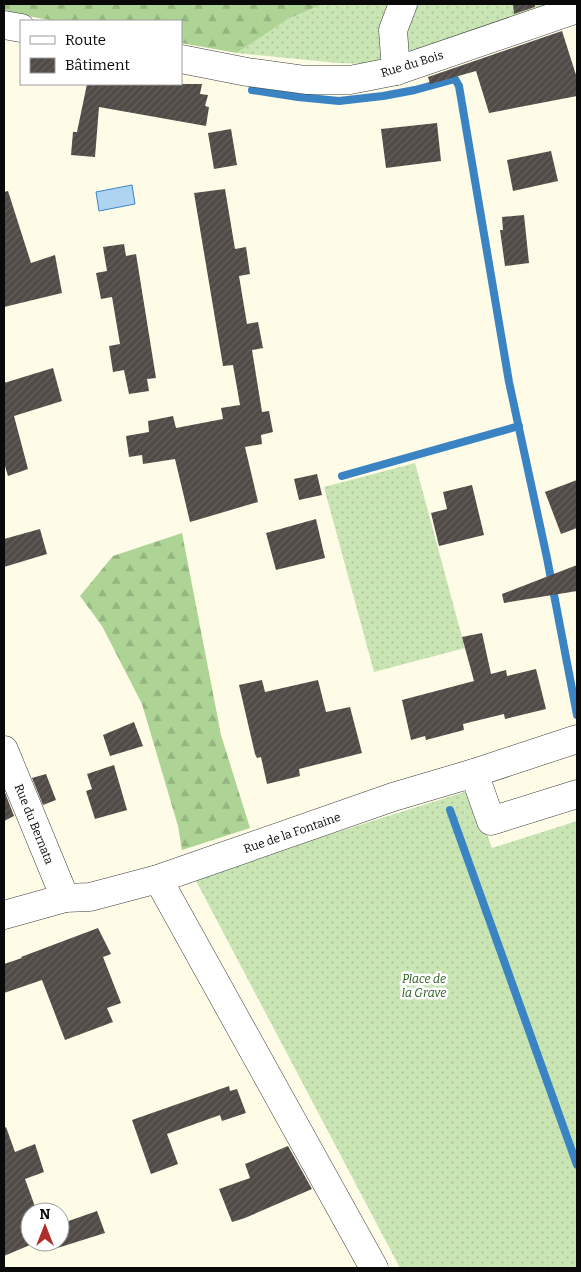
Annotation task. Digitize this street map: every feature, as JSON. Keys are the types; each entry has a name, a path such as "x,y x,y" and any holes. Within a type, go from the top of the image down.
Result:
{"street":[{"path":"396,71 393,30 403,4"},
{"name":"Rue du Bois","path":"182,59 247,72 306,80 350,80 396,71 577,9"},
{"path":"4,25 20,28"},
{"name":"Rue de la Fontaine","path":"4,915 65,898 90,897 158,879 393,797 577,739"},
{"name":"Rue du Bernata","path":"4,750 65,898"},
{"path":"474,773 491,821 574,795"},
{"path":"158,879 374,1268"}],"green space":[{"path":"4,4 323,4 288,19 237,53 182,43 182,20 50,20 4,12"},
{"path":"323,4 574,4 440,50 368,64 338,63 237,53 288,19"},
{"path":"415,463 465,648 374,672 324,487"},
{"path":"182,533 221,735 250,828 182,850 178,826 142,704 102,626 80,596 113,556"},
{"name":"Place de la Grave","path":"471,790 492,848 577,821 577,1268 400,1268 194,877"}],"water":[{"path":"132,185 135,204 99,211 96,192"}],"building":[{"path":"513,4 535,4 535,7 514,14"},
{"path":"562,31 577,78 577,96 489,113 476,71 430,84 428,77"},
{"path":"202,84 200,94 208,95 205,106 209,107 206,126 99,107 95,157 71,155 73,132 77,132 87,85"},
{"path":"437,123 441,161 386,168 381,129"},
{"path":"231,129 237,165 214,169 208,133"},
{"path":"551,151 558,181 513,191 507,160"},
{"path":"225,189 235,249 246,247 250,274 239,276 247,324 258,322 263,348 252,350 262,412 269,411 273,432 261,435 262,444 245,447 258,502 190,522 175,459 143,464 142,455 129,457 126,436 149,432 148,421 173,416 176,428 223,419 221,408 240,405 233,365 223,366 194,193"},
{"path":"8,191 31,263 55,255 62,293 4,307 4,192"},
{"path":"524,215 529,263 505,266 500,230 503,230 502,217"},
{"path":"124,244 126,256 136,254 156,378 147,379 149,391 129,394 124,370 113,372 109,346 120,344 112,297 101,299 96,273 107,271 103,247"},
{"path":"53,368 62,401 14,416 28,469 8,476 4,463 4,383"},
{"path":"317,474 322,495 299,500 294,479"},
{"path":"577,480 577,528 561,534 545,492"},
{"path":"472,485 484,535 439,546 431,513 447,509 443,492"},
{"path":"316,519 325,558 276,570 266,533"},
{"path":"40,529 47,554 4,567 4,539"},
{"path":"577,565 577,591 504,603 502,594"},
{"path":"482,633 491,674 506,670 507,676 536,669 546,709 505,719 504,714 463,724 464,730 426,740 425,736 411,740 402,700 474,681 462,637"},
{"path":"262,680 265,692 318,680 326,712 350,707 362,753 299,769 300,776 267,784 261,757 257,758 255,754 239,685"},
{"path":"134,722 143,746 110,756 103,735"},
{"path":"114,765 127,810 95,819 86,791 92,789 87,774"},
{"path":"46,774 56,800 43,805 32,778"},
{"path":"4,790 14,816 4,821"},
{"path":"98,928 111,954 103,957 121,1003 107,1008 113,1022 65,1040 42,980 4,993 4,964"},
{"path":"229,1086 230,1091 237,1089 246,1113 222,1121 220,1115 167,1134 178,1164 151,1174 132,1120"},
{"path":"6,1127 15,1152 35,1144 44,1172 25,1179 33,1202 20,1202 20,1249 4,1256 4,1128"},
{"path":"288,1146 312,1189 232,1222 219,1189 250,1178 245,1164"},
{"path":"97,1211 105,1233 70,1244 70,1220"}],"waterway":[{"path":"252,90 339,101 415,90 455,79 459,86 509,382 547,558 577,715"},
{"path":"342,476 519,426"},
{"path":"450,810 577,1165"}]}
